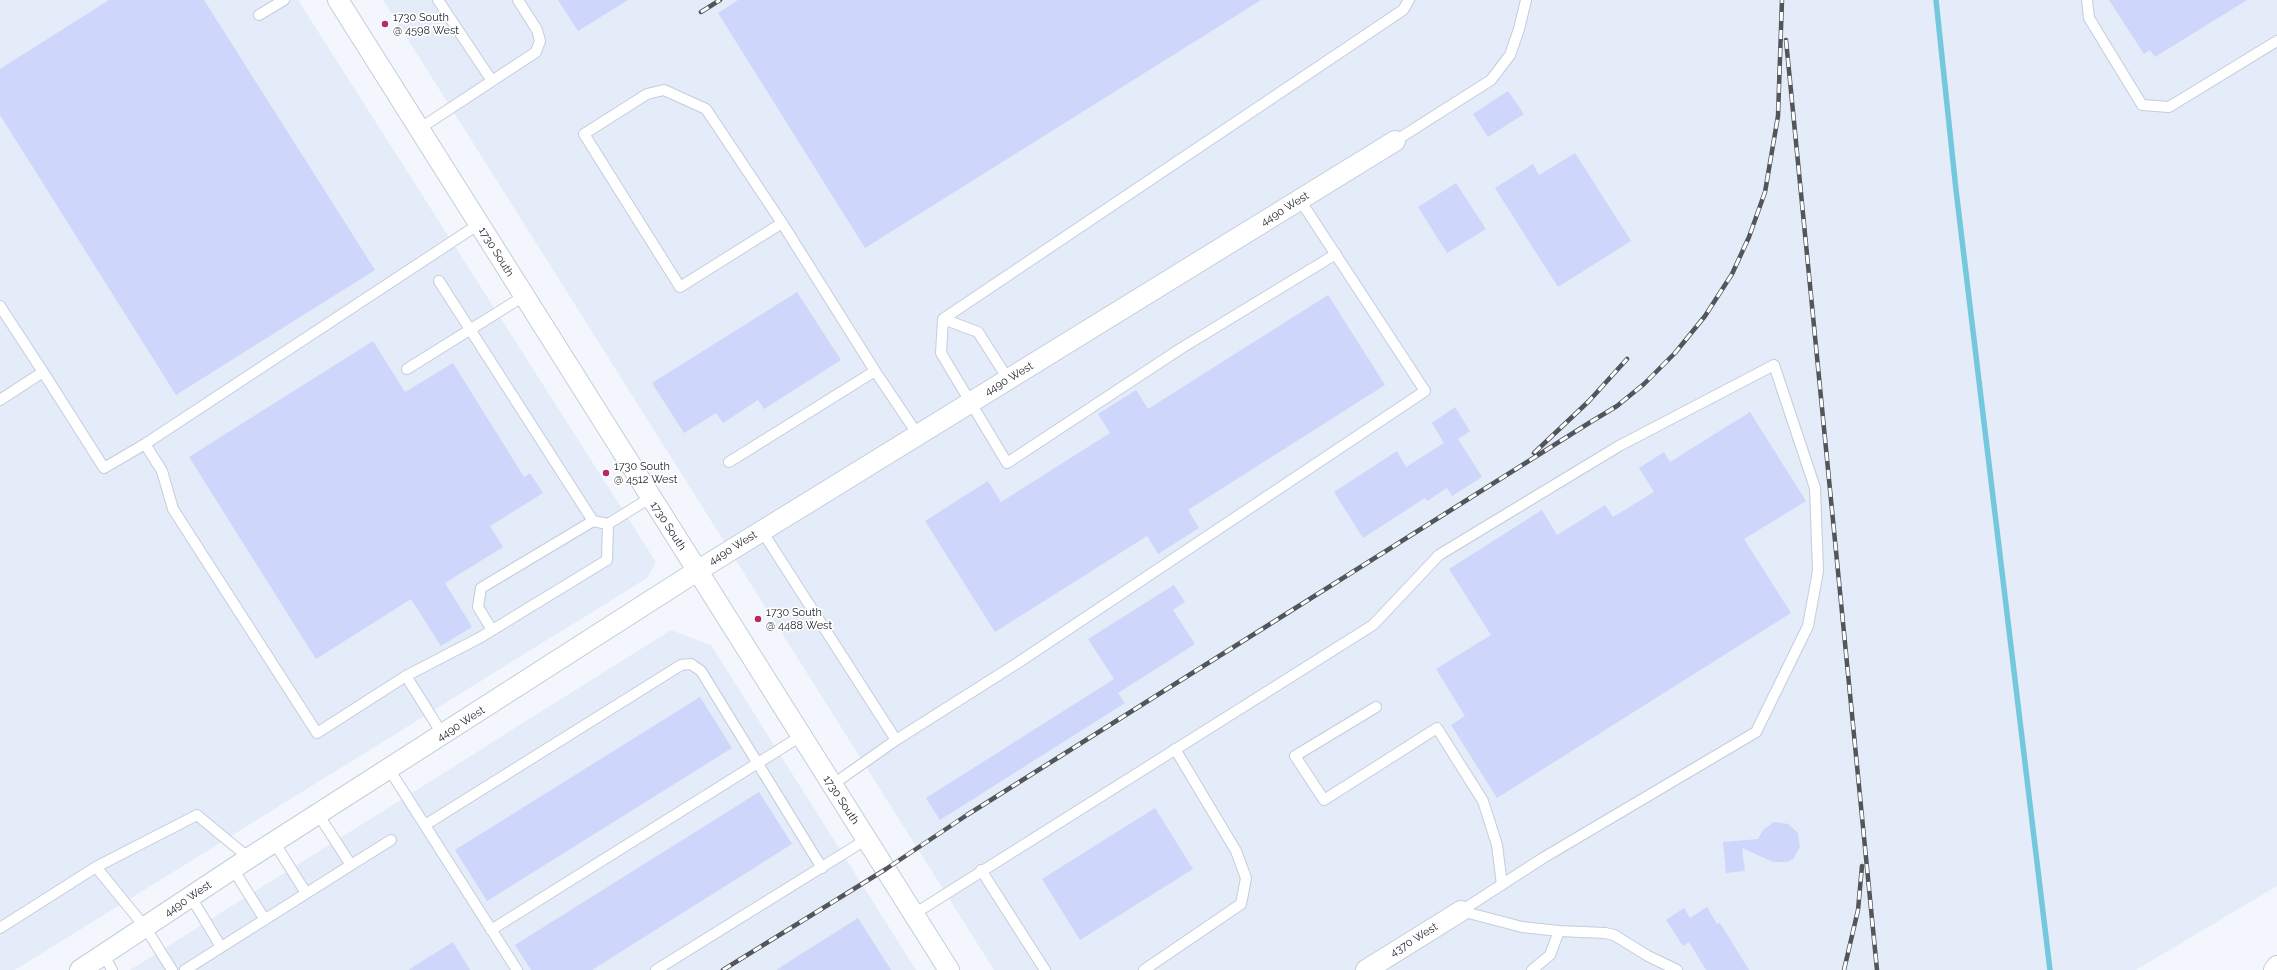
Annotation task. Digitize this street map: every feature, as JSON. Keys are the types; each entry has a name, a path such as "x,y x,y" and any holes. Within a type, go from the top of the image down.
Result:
{"street":[{"name":"1730 South","path":"338,0 650,498 949,970"},
{"name":"4490 West","path":"80,970 108,962 145,927 249,858 697,571 1395,141"},
{"name":"4370 West","path":"1366,970 1461,911"},
{"path":"2274,970 2277,966"}],"lane":[{"path":"259,14 284,0"},
{"path":"438,0 492,81"},
{"path":"419,129 536,52 540,41 537,30 518,0"},
{"path":"943,319 1403,10 1409,0"},
{"path":"1395,141 1491,80 1510,55 1526,0"},
{"path":"2087,0 2089,18 2142,105 2169,107 2277,41"},
{"path":"782,223 680,287 584,134 647,94 664,90 706,109 782,223 875,371 918,435"},
{"path":"832,785 896,740 1016,664 1425,391 1300,200"},
{"path":"0,306 104,468 145,444 479,224"},
{"path":"943,319 941,353 1007,463 1180,349 1336,254"},
{"path":"439,281 592,520 608,524 650,498"},
{"path":"407,369 524,296"},
{"path":"943,319 978,332 1008,379"},
{"path":"914,914 981,870 1373,625 1439,556 1619,446 1774,365 1814,488 1818,571 1808,626 1756,732 1543,858 1461,911"},
{"path":"729,462 875,371"},
{"path":"0,400 43,372"},
{"path":"145,444 162,471 174,509 317,733 406,676 492,630 607,560 608,524"},
{"path":"492,630 478,607 481,588 592,520"},
{"path":"762,531 896,740"},
{"path":"425,825 686,663 691,664 701,671 756,764 822,868"},
{"path":"406,676 443,735"},
{"path":"1376,707 1295,756 1324,800 1437,728 1483,802 1497,844 1502,885"},
{"path":"491,930 801,736"},
{"path":"1144,970 1241,904 1246,878 1236,851 1175,749"},
{"path":"389,769 517,970"},
{"path":"318,814 351,865"},
{"path":"0,928 96,867 197,815 249,858"},
{"path":"656,970 867,839"},
{"path":"185,970 391,840"},
{"path":"274,842 306,893"},
{"path":"96,867 118,897 145,927 172,970"},
{"path":"233,869 265,920"},
{"path":"981,870 1045,970"},
{"path":"191,897 221,947"},
{"path":"1461,911 1522,928 1605,933 1614,935 1648,956 1677,970"},
{"path":"1532,970 1550,955 1559,930"}],"shaded area":[{"path":"0,0 298,0 656,562 647,578 15,970 0,970"},
{"path":"383,0 2277,0 2277,886 2136,970 994,970"},
{"path":"671,630 711,645 916,970 130,970"}],"building":[{"path":"109,0 204,0 375,270 176,395 0,115 0,69"},
{"path":"558,0 628,0 578,31"},
{"path":"738,0 1261,0 865,248 718,13"},
{"path":"2109,0 2247,0 2155,57 2150,50 2144,54"},
{"path":"1508,91 1524,114 1488,137 1473,114"},
{"path":"1575,153 1631,241 1558,287 1495,188 1533,164 1539,175"},
{"path":"1456,183 1486,229 1447,253 1418,207"},
{"path":"797,292 841,360 764,409 758,400 723,423 716,413 684,433 652,383"},
{"path":"1328,295 1385,385 1188,510 1199,528 1158,554 1147,536 995,632 925,521 988,481 1001,502 1110,433 1098,414 1136,390 1148,409"},
{"path":"373,341 405,392 453,363 524,477 530,473 543,493 490,526 503,547 445,583 472,627 441,646 411,599 316,659 189,457"},
{"path":"1455,407 1470,431 1458,439 1482,477 1452,496 1447,488 1427,501 1425,498 1363,538 1334,492 1397,451 1406,467 1444,443 1432,423"},
{"path":"1750,412 1806,501 1744,539 1791,613 1497,798 1451,725 1465,716 1436,669 1491,635 1449,569 1542,510 1557,535 1605,505 1613,517 1654,492 1639,468 1664,452 1670,462"},
{"path":"1174,585 1185,602 1173,610 1195,644 1118,693 1125,703 940,820 926,798 1114,679 1088,639"},
{"path":"700,697 732,748 487,901 455,850"},
{"path":"759,792 792,844 592,970 531,970 515,945"},
{"path":"1155,808 1193,869 1080,940 1042,879"},
{"path":"1774,822 1788,824 1798,833 1800,847 1793,859 1787,862 1773,862 1742,848 1745,871 1726,873 1723,842 1758,839 1763,830"},
{"path":"1707,907 1717,924 1720,923 1749,970 1706,970 1689,942 1683,946 1666,920 1684,908 1690,918"},
{"path":"858,918 891,970 776,970"},
{"path":"453,942 470,970 408,970"}],"waterway":[{"path":"1936,0 1956,190 2050,970"}],"railway":[{"path":"701,12 720,0"},
{"path":"723,970 886,869 967,815 1617,406 1644,384 1675,353 1705,316 1732,274 1749,237 1765,192 1778,116 1782,0"},
{"path":"1786,40 1877,970"},
{"path":"1534,453 1589,401 1627,359"},
{"path":"1844,970 1858,910 1862,866"}],"place":[{"name":"1730 South @ 4598 West","path":"385,24"},
{"name":"1730 South @ 4512 West","path":"606,473"},
{"name":"1730 South @ 4488 West","path":"758,619"}]}
